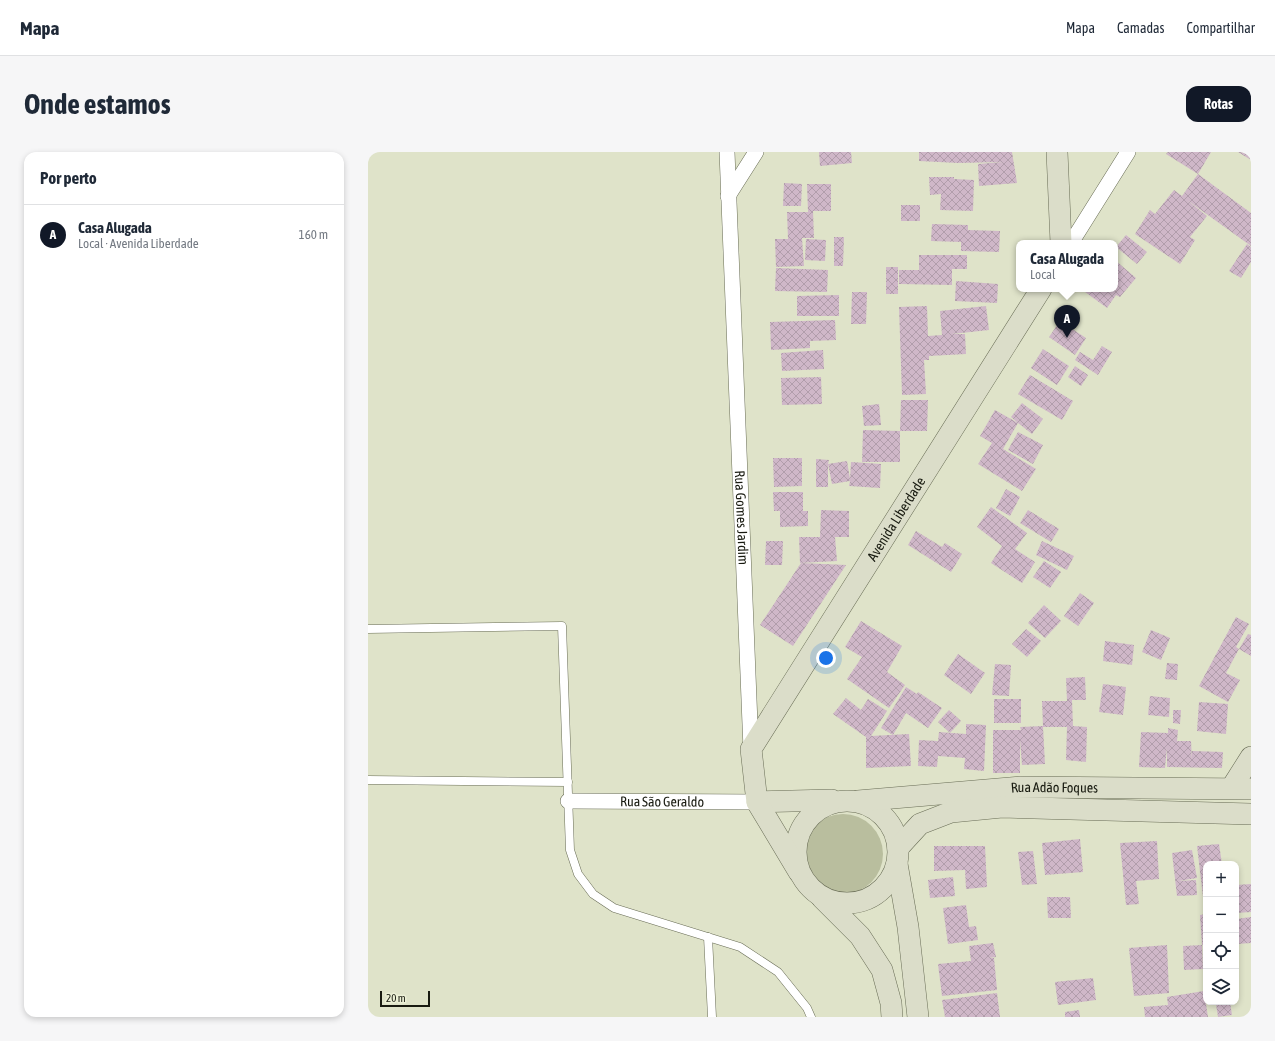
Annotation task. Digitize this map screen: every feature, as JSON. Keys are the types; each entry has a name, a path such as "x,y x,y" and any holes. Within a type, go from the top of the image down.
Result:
{"main road":[{"path":"1057,152 1061,240"},
{"name":"Avenida Liberdade","path":"751,749 1040,292"},
{"name":"Rua Gomes Jardim","path":"751,749 757,802 799,872"},
{"path":"1242,788 1251,757"},
{"name":"Rua Adão Foques","path":"757,802 850,801 1020,788 1242,788"},
{"path":"892,1017 891,1003 882,970 860,936 808,885 799,872 794,854 796,840 802,825 813,812 827,804 850,801 874,807 886,818 894,832 908,927 918,1017"},
{"name":"Rua Adão Foques","path":"897,856 920,824 951,812 1002,807 1251,814"},
{"path":"820,896 835,902 851,904 867,900 880,891 891,879 897,856"}],"street":[{"name":"Rua Gomes Jardim","path":"727,152 751,749"},
{"path":"728,196 756,152"},
{"path":"1073,240 1128,152"},
{"name":"Rua São Geraldo","path":"568,801 757,802"}],"lane":[{"path":"368,629 562,626 570,850 578,874 593,894 614,908 740,947 778,972 807,1008 811,1017"},
{"path":"368,780 568,782"},
{"path":"708,937 712,1017"}],"green space":[{"path":"835,814 851,814 872,825 883,846 883,862 872,883 851,894 835,894 821,888 814,883 809,876 803,862 803,846 809,832 814,825 821,820"}],"building":[{"path":"819,152 851,152 852,163 820,166"},
{"path":"919,152 1012,152 1017,183 979,186 978,164 1003,162 958,163 919,161"},
{"path":"1168,152 1211,152 1198,174 1166,154"},
{"path":"1238,152 1251,152 1251,160"},
{"path":"1198,174 1251,213 1251,246 1187,200 1207,216 1190,237 1195,240 1180,264 1135,234 1150,210 1155,214 1174,190 1182,196"},
{"path":"929,177 954,177 954,179 974,180 973,211 940,210 941,194 930,195"},
{"path":"784,183 802,184 801,206 783,206"},
{"path":"807,184 831,184 831,211 813,211 814,238 802,238 804,266 776,267 775,239 788,239 787,212 808,212"},
{"path":"901,205 920,205 920,221 901,221"},
{"path":"932,224 968,225 968,230 1000,231 999,252 961,251 961,242 931,241"},
{"path":"1126,235 1147,252 1137,264 1118,249 1118,245"},
{"path":"834,237 844,237 843,266 834,266"},
{"path":"806,239 826,240 825,261 805,260"},
{"path":"1247,244 1251,247 1251,262 1241,278 1229,271"},
{"path":"919,255 967,255 967,269 952,269 952,285 899,284 899,270 919,270"},
{"path":"1118,263 1136,278 1120,297 1116,295 1107,308 1085,292 1118,292"},
{"path":"886,267 898,267 898,294 886,294"},
{"path":"776,268 828,270 827,292 775,291"},
{"path":"956,281 998,284 997,303 955,301"},
{"path":"852,292 867,292 866,324 851,324"},
{"path":"839,295 839,316 797,316 797,296"},
{"path":"927,306 928,336 942,335 940,311 986,306 989,330 952,334 965,334 966,354 929,356 929,360 924,360 926,394 902,395 899,307"},
{"path":"835,320 836,340 810,341 810,348 771,350 770,322"},
{"path":"1060,321 1086,338 1075,355 1049,337"},
{"path":"1102,346 1112,352 1098,375 1075,360 1080,352 1093,360"},
{"path":"1043,349 1069,366 1057,385 1031,368"},
{"path":"823,350 824,369 782,371 781,353"},
{"path":"1075,366 1088,375 1081,386 1068,377"},
{"path":"1030,375 1073,401 1062,420 1018,394"},
{"path":"821,377 822,404 782,405 781,378"},
{"path":"901,400 928,400 927,431 900,431"},
{"path":"1022,403 1043,419 1032,434 1011,417"},
{"path":"879,404 881,425 864,426 862,406"},
{"path":"995,410 1018,423 1003,449 1036,469 1022,491 978,464 992,443 980,436"},
{"path":"863,430 900,431 900,462 862,462"},
{"path":"1018,432 1043,445 1033,464 1008,450"},
{"path":"773,458 802,458 802,486 774,487"},
{"path":"816,459 829,460 828,487 816,487"},
{"path":"847,461 850,479 851,462 881,464 880,488 849,486 850,481 832,484 828,464"},
{"path":"1006,489 1020,497 1010,516 996,508"},
{"path":"773,492 803,492 803,511 808,511 808,526 780,527 780,511 774,511"},
{"path":"991,507 1027,533 1015,549 1035,562 1022,583 991,563 1002,546 977,527"},
{"path":"821,510 849,511 849,537 835,537 837,561 800,563 799,537 820,537"},
{"path":"1028,510 1059,529 1051,542 1020,523"},
{"path":"916,531 942,547 945,543 962,554 951,572 908,545"},
{"path":"766,541 783,541 782,565 765,565"},
{"path":"1042,541 1074,556 1067,570 1036,555"},
{"path":"1044,561 1061,572 1050,588 1033,577"},
{"path":"801,563 846,565 793,646 760,625"},
{"path":"1080,593 1094,603 1078,626 1064,616"},
{"path":"1044,605 1061,621 1045,638 1028,623"},
{"path":"1236,617 1249,624 1236,647 1239,649 1226,673 1240,680 1228,702 1199,686"},
{"path":"861,621 902,646 887,672 905,685 889,708 847,679 862,657 845,647"},
{"path":"1026,629 1041,641 1027,657 1012,644"},
{"path":"1151,630 1170,638 1161,660 1142,652"},
{"path":"1248,634 1251,635 1251,656 1239,649"},
{"path":"1105,641 1134,645 1132,665 1103,661"},
{"path":"958,654 985,673 971,694 944,675"},
{"path":"1167,663 1178,664 1177,680 1165,679"},
{"path":"995,664 1011,665 1009,696 992,695"},
{"path":"1085,677 1086,700 1072,700 1073,726 1087,727 1086,762 1066,760 1067,727 1043,727 1045,764 1022,765 1020,740 1020,773 993,773 993,730 1021,730 1020,727 1043,726 1042,701 1067,701 1066,678"},
{"path":"1103,684 1126,687 1123,715 1099,712"},
{"path":"906,687 917,694 918,692 942,708 928,728 906,713 893,735 881,728"},
{"path":"1150,696 1170,698 1169,717 1148,715"},
{"path":"846,698 861,710 868,699 887,711 871,736 909,734 911,766 866,768 866,737 833,714"},
{"path":"994,699 1021,699 1021,723 994,723"},
{"path":"1199,702 1228,704 1226,734 1197,731"},
{"path":"949,710 961,721 950,733 938,722"},
{"path":"1173,710 1181,710 1180,724 1173,723"},
{"path":"966,724 986,725 984,771 964,769 965,758 938,756 937,767 918,766 919,740 938,741 939,732 966,734"},
{"path":"1168,728 1178,730 1177,741 1191,741 1192,760 1192,751 1223,752 1222,768 1167,767 1167,748 1165,768 1139,767 1141,732 1168,733"},
{"path":"1080,839 1083,872 1045,875 1042,843"},
{"path":"1157,841 1159,879 1136,881 1139,904 1126,905 1120,843"},
{"path":"1219,844 1222,861 1203,861 1203,897 1197,846"},
{"path":"934,846 985,846 987,887 966,889 965,870 934,871"},
{"path":"1192,850 1197,878 1178,881 1196,880 1197,895 1177,896 1172,853"},
{"path":"1033,851 1037,884 1022,885 1018,852"},
{"path":"953,877 955,896 930,898 928,880"},
{"path":"1251,884 1251,912 1239,913 1239,885"},
{"path":"1047,897 1070,897 1071,918 1048,918"},
{"path":"966,905 969,927 976,926 978,940 948,944 943,908"},
{"path":"1203,914 1203,945 1202,945 1200,915"},
{"path":"1251,917 1251,943 1239,944 1239,919"},
{"path":"993,943 996,957 989,958 994,958 997,990 942,996 938,964 971,961 969,946"},
{"path":"1167,945 1169,993 1134,996 1129,948"},
{"path":"1202,945 1203,969 1184,970 1183,946"},
{"path":"1093,978 1096,1000 1058,1005 1055,982"},
{"path":"1203,991 1203,1005 1206,1005 1208,1017 1145,1017 1144,1007 1168,1005 1167,997"},
{"path":"997,993 1000,1017 945,1017 942,1000"},
{"path":"1216,1005 1230,1005 1232,1015 1218,1017"},
{"path":"1079,1010 1080,1017 1065,1017 1065,1012"}],"place":[{"name":"Casa Alugada","path":"1067,338"}]}
